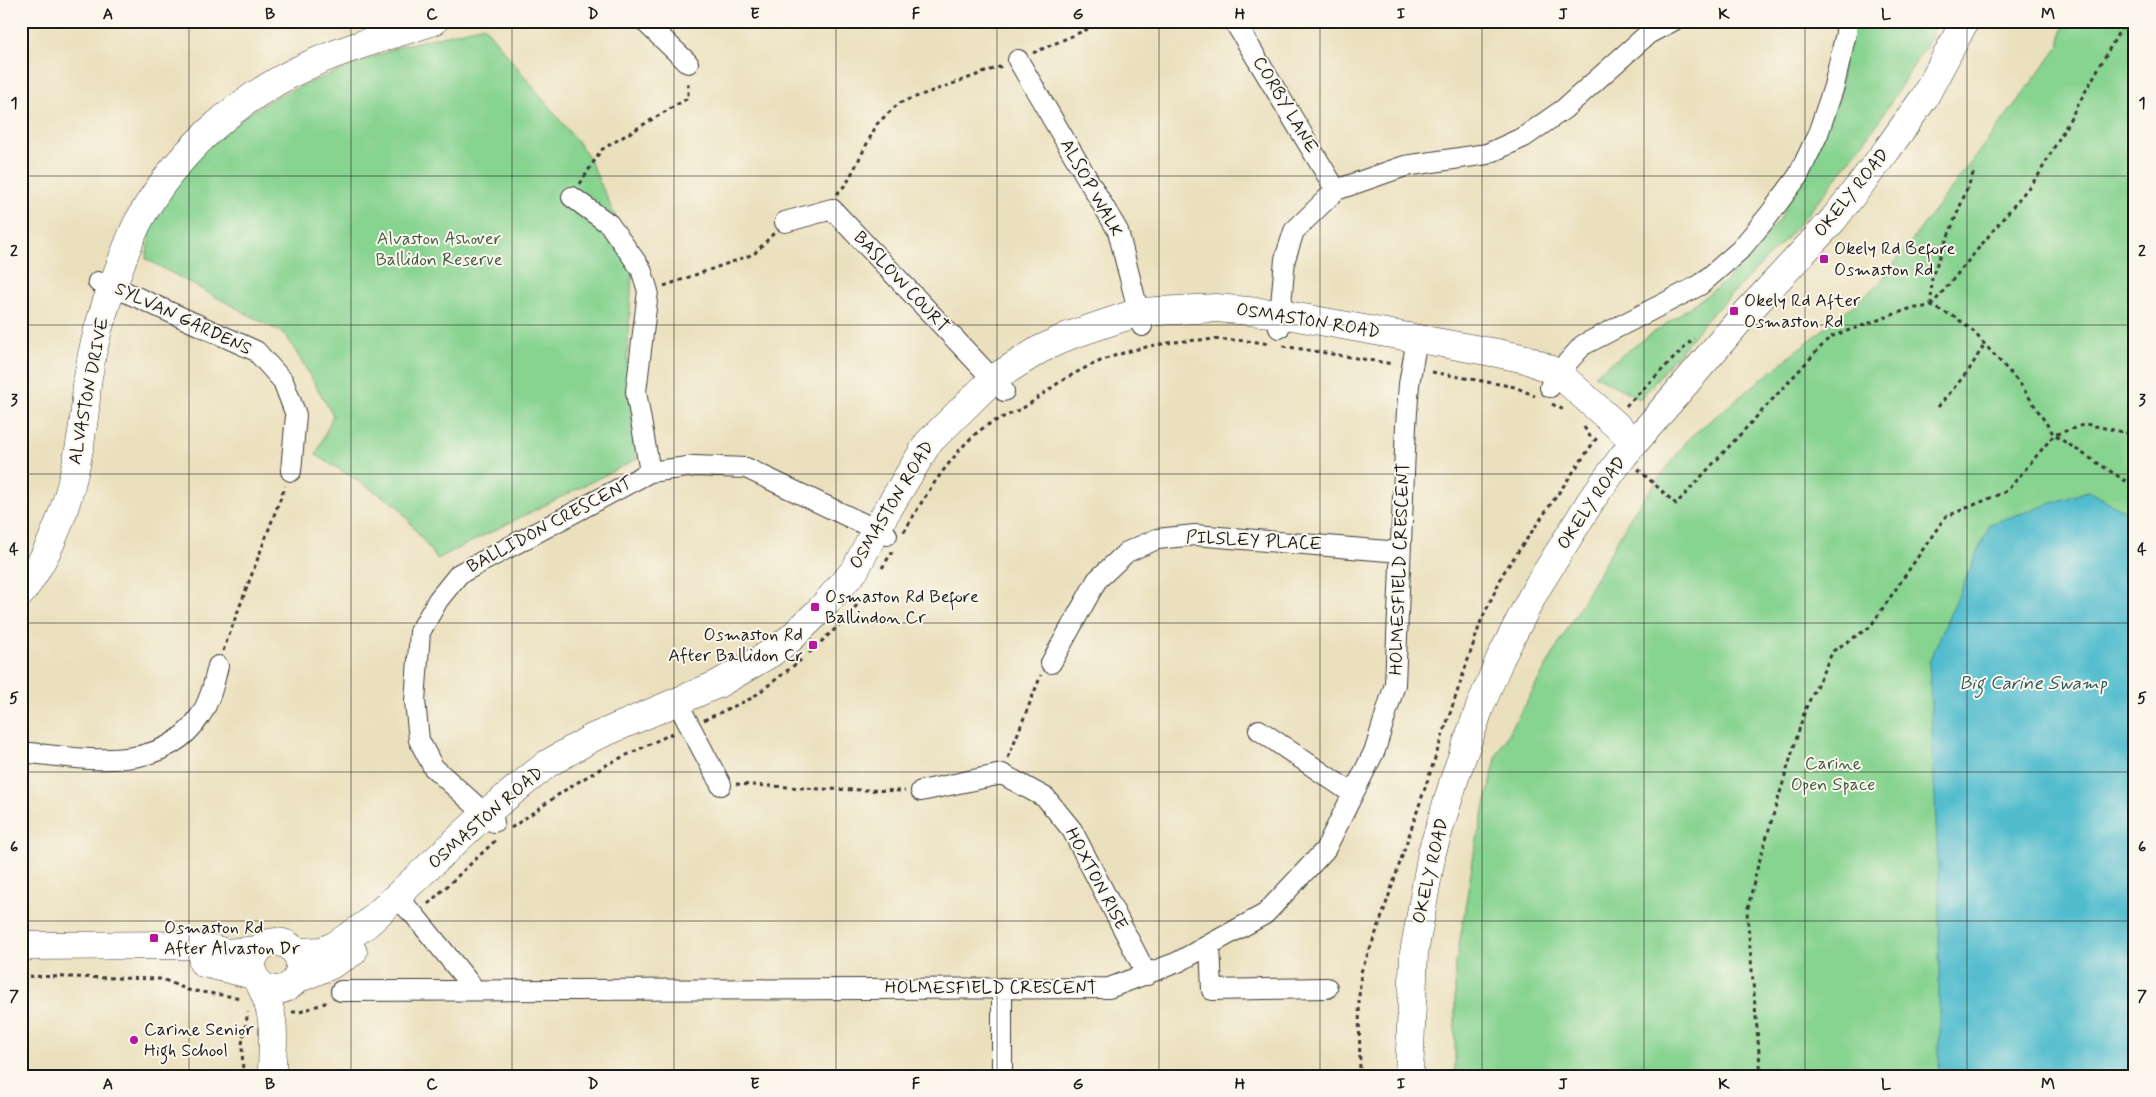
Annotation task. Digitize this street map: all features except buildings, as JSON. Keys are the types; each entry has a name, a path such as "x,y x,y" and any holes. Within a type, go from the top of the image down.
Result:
{"street":[{"name":"ALVASTON DRIVE","path":"21,593 46,552 68,499 84,419 88,376 100,323 105,284 128,213 143,186 185,135 210,111 234,92 299,54 328,41 391,21"},
{"name":"ALVASTON DRIVE","path":"21,567 36,542 54,498 67,438 78,351 86,318 137,224 175,168 202,137 254,96 312,64 434,21"},
{"path":"644,21 688,63"},
{"name":"CORBY LANE","path":"1234,21 1336,190"},
{"path":"1280,321 1285,259 1294,231 1336,190 1405,166 1487,154 1524,137 1564,109 1645,28 1673,21"},
{"path":"1549,390 1583,345 1700,285 1740,250 1769,216 1798,176 1818,134 1834,86 1846,33 1846,21"},
{"name":"OKELY ROAD","path":"1409,1076 1414,953 1432,852 1456,774 1500,659 1536,588 1592,499 1629,448 1739,321 1833,220 1887,150 1924,98 1965,21"},
{"name":"ALSOP WALK","path":"1018,60 1118,231 1140,319"},
{"path":"572,197 609,224 641,269 648,291 636,392 650,472"},
{"path":"785,222 832,209"},
{"name":"BASLOW COURT","path":"832,209 998,385"},
{"name":"SYLVAN GARDENS","path":"105,284 256,351 283,381 296,415 290,471"},
{"name":"OSMASTON ROAD","path":"294,982 345,958 410,904 498,825 535,788 574,761 684,717 744,686 768,671 807,640 841,604 890,537 934,458 973,417 998,385 1037,369 1072,350 1103,338 1140,319 1160,323 1280,321 1414,357 1504,369 1531,376 1549,390 1576,406 1629,448"},
{"name":"HOLMESFIELD CRESCENT","path":"341,991 1109,988 1178,962 1265,914 1325,850 1375,750 1395,684 1408,401 1414,357"},
{"name":"BALLIDON CRESCENT","path":"498,825 433,767 418,740 415,701 420,632 438,600 458,574 650,472 695,466 746,468 890,537"},
{"name":"PILSLEY PLACE","path":"1050,663 1096,580 1127,552 1157,539 1195,535 1400,552"},
{"path":"21,752 93,759 123,758 150,753 170,745 185,735 200,716 211,695 218,666"},
{"path":"684,717 721,785"},
{"path":"1259,730 1353,794"},
{"path":"921,791 1002,774"},
{"name":"HOXTON RISE","path":"1002,774 1046,798 1072,830 1146,975"},
{"path":"410,904 475,990"},
{"name":"OSMASTON ROAD","path":"295,952 322,951 334,946 367,924 410,904"},
{"path":"254,984 266,944 275,942 284,944 295,952 300,965 294,982 288,1076"},
{"path":"1210,944 1212,990 1327,988"},
{"path":"21,946 180,945 198,946 226,953 268,999 274,1022 272,1076"},
{"path":"21,961 176,959 206,963 274,991 284,989 294,982"},
{"path":"1002,988 1002,1076"}],"path":[{"path":"832,209 833,198 848,184 877,124 899,103 1018,60 1106,21"},
{"path":"1931,306 2038,176 2125,21"},
{"path":"572,197 600,150 688,98 688,63"},
{"path":"1931,306 1932,276 1976,169"},
{"path":"648,291 754,254 785,222"},
{"path":"1629,448 1676,504 1830,337 1909,309 1931,306 1955,317 1973,331 2022,385 2054,435 2135,487"},
{"path":"882,569 890,537 955,455 986,426 1022,408 1070,376 1102,360 1139,348 1169,343 1214,340 1253,341 1414,357 1515,387 1549,390 1571,416"},
{"path":"1938,407 1969,370 1984,345"},
{"path":"1578,421 1584,426 1594,441"},
{"path":"1761,1076 1747,912 1756,869 1805,710 1833,651 1870,627 1945,516 2006,490 2054,435 2086,424 2127,433 2135,439"},
{"path":"218,666 290,471"},
{"path":"410,904 498,825 568,788 684,717 752,698 828,636 848,617 867,591"},
{"path":"1002,774 1040,676 1050,663"},
{"path":"721,785 746,783 821,789 921,791"},
{"path":"21,976 162,979 188,990 219,996 254,984"},
{"path":"243,1076 242,1044 254,984"}],"green space":[{"path":"1846,21 1939,21 1928,43 1875,127 1825,193 1785,240 1709,317 1640,399 1594,375 1725,282 1780,219 1840,96"},
{"name":"Carine Open Space","path":"2064,21 2135,21 2135,1076 1455,1076 1455,970 1474,853 1497,754 1632,514 1690,437 1878,285 2059,46"},
{"name":"Alvaston Ashover Ballidon Reserve","path":"484,26 587,154 633,255 627,365 637,459 437,559 397,505 316,455 333,415 286,335 146,259 152,219 206,140 277,96 401,46"}],"water":[{"name":"Big Carine Swamp","path":"2088,491 2135,516 2135,1076 1939,1076 1939,890 1929,662 1990,524"}],"place":[{"name":"Okely Rd Before Osmaston Rd","path":"1824,259"},
{"name":"Okely Rd After Osmaston Rd","path":"1734,311"},
{"name":"Osmaston Rd Before Ballindon Cr","path":"815,607"},
{"name":"Osmaston Rd After Ballidon Cr","path":"813,645"},
{"name":"Osmaston Rd After Alvaston Dr","path":"154,938"},
{"name":"Carine Senior High School","path":"134,1040"}]}
